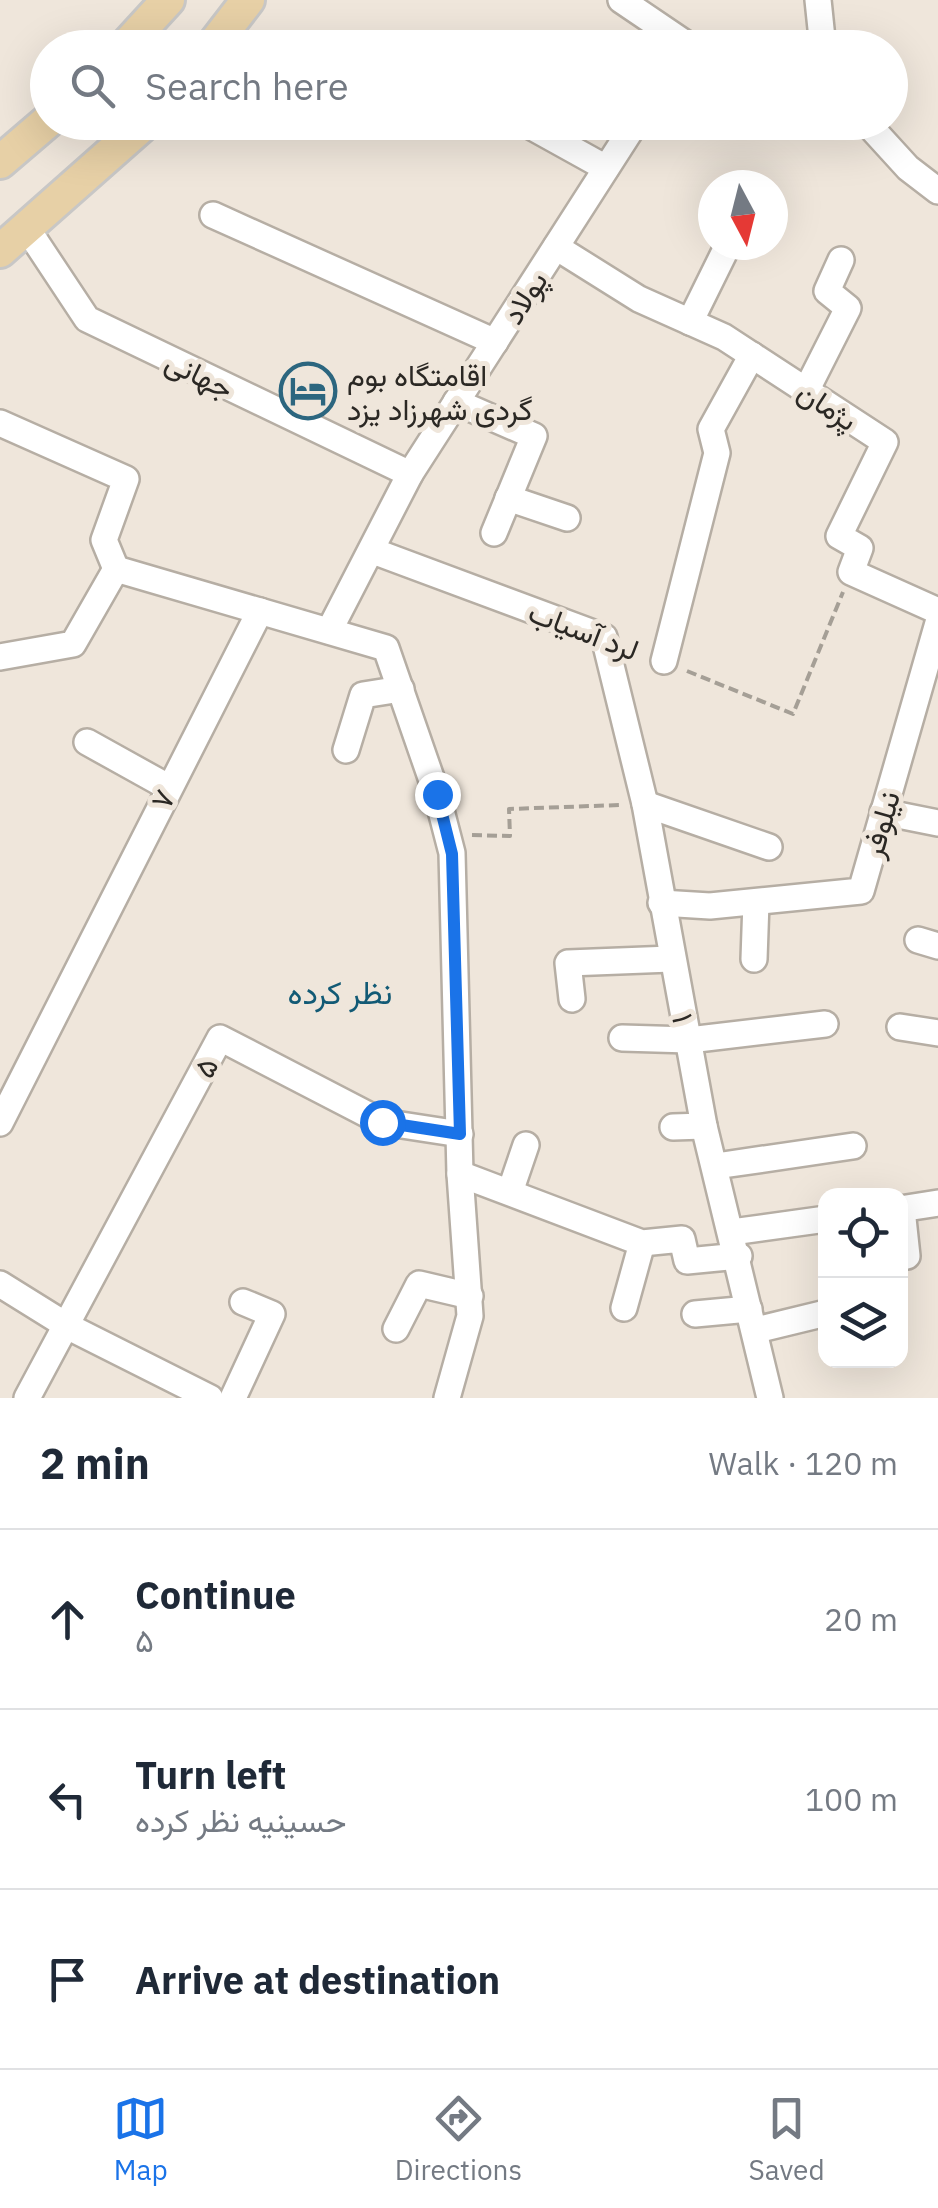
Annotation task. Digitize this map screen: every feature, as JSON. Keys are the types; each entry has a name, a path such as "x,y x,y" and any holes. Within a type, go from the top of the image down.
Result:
{"main road":[{"path":"140,30 168,0"},
{"path":"224,30 248,0"},
{"path":"3,155 30,135"},
{"path":"0,251 126,140"}],"street":[{"path":"621,0 665,30"},
{"path":"818,0 821,30"},
{"path":"555,140 606,168"},
{"name":"پولاد","path":"329,631 374,551 410,474 624,140"},
{"path":"882,140 908,168 938,191"},
{"path":"908,168 938,177"},
{"path":"212,215 495,342"},
{"name":"جهانی","path":"28,230 87,319 410,474"},
{"name":"پژمان","path":"556,247 638,299 752,355 885,442 839,536 860,548 851,572"},
{"path":"690,322 721,260"},
{"path":"806,390 848,308 827,291 841,260"},
{"path":"664,661 717,453 712,429 752,355"},
{"path":"456,402 534,436 494,533"},
{"path":"0,423 126,479 104,540 116,569"},
{"path":"508,498 567,518"},
{"name":"لرد آسیاب","path":"374,551 604,637"},
{"path":"116,569 386,648 452,854 460,1174 470,1316 447,1398"},
{"path":"0,656 73,644 116,569"},
{"path":"851,572 938,611"},
{"name":"۷","path":"0,1122 260,611"},
{"name":"نیلوفر","path":"661,903 710,906 860,891 938,623"},
{"name":"۱","path":"604,637 645,804 704,1126 770,1398"},
{"path":"346,750 363,695 401,690"},
{"path":"87,742 168,787"},
{"path":"645,804 769,847"},
{"path":"883,812 938,822"},
{"path":"754,959 756,902"},
{"path":"572,999 568,964 671,959"},
{"path":"622,1038 689,1040 826,1024"},
{"path":"900,1027 938,1033"},
{"name":"۵","path":"69,1327 220,1038 382,1122 460,1134"},
{"path":"674,1127 704,1126"},
{"path":"510,1192 526,1145"},
{"path":"716,1166 853,1146"},
{"path":"460,1174 642,1242 682,1238 686,1262 818,1221"},
{"path":"908,1208 938,1203"},
{"path":"624,1308 642,1242"},
{"path":"0,1284 69,1327 210,1398"},
{"path":"396,1329 419,1284 470,1296"},
{"path":"233,1398 272,1314 243,1302"},
{"path":"695,1314 752,1320 818,1314"},
{"path":"27,1398 69,1327"}],"path":[{"name":"لرد آسیاب","path":"664,661 793,714 851,572"},
{"path":"447,834 510,836 509,809 645,804"}],"place":[{"name":"اقامتگاه بوم گردی شهرزاد یزد","path":"308,391"}],"district":[{"name":"نظر کرده","path":"340,992"}],"route":[{"path":"382,1122 460,1134 452,854 437,794"}]}
